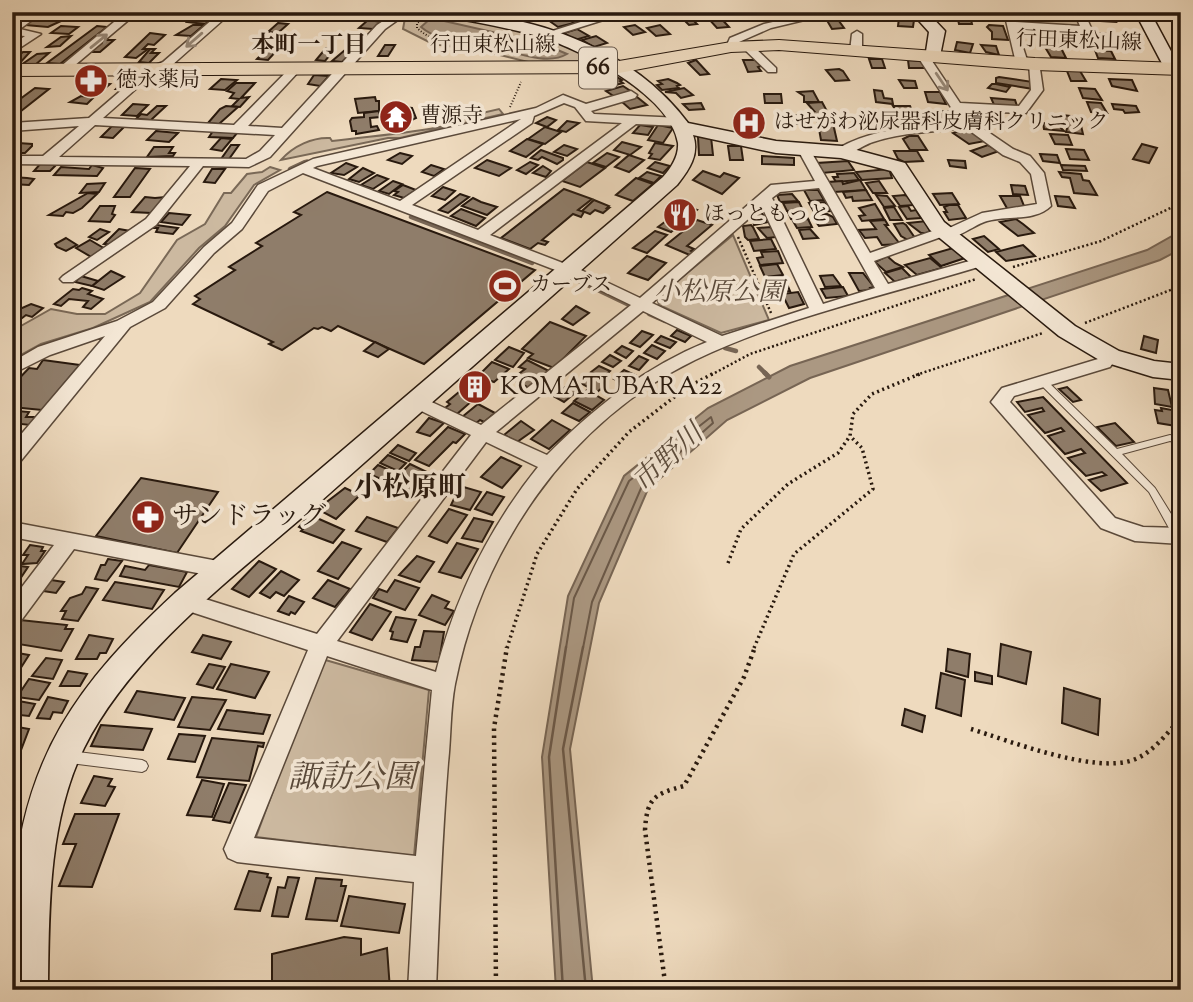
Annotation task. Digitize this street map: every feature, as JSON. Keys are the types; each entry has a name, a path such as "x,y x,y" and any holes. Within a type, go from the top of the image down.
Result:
{"main road":[{"name":"行田東松山線","path":"12,69 619,67 739,47 857,42 929,57 1028,64 1176,69"}],"street":[{"path":"12,31 38,12"},
{"path":"64,69 133,12"},
{"path":"47,160 150,71 161,68 227,12"},
{"path":"12,160 248,163 265,154 381,27 404,12"},
{"path":"548,34 624,12"},
{"path":"772,70 739,47 734,40 765,23 833,12"},
{"path":"866,260 945,233 971,221 994,215 1026,214 1044,206 1037,173 1031,166 968,124 929,57 937,31 918,12"},
{"path":"959,107 1022,110 1037,90 1008,12"},
{"path":"1012,25 1087,30 1078,12"},
{"path":"1142,12 1176,69"},
{"path":"1173,12 1181,13"},
{"path":"27,990 21,915 44,808 63,756 88,709 105,685 143,642 186,602 675,175 687,147 682,124 671,109 619,67 548,34 444,15"},
{"path":"12,31 36,34 12,50"},
{"path":"238,129 296,67"},
{"path":"583,109 631,96"},
{"path":"12,369 44,351 123,324 159,305 209,250 237,226 263,188 302,168 313,163 540,111 563,99 579,104 590,118 682,124 776,147 842,152 898,167 945,233 1065,329 1110,356 1153,369 1181,372"},
{"path":"400,207 528,120 528,114"},
{"path":"12,127 92,121 284,132"},
{"path":"479,236 631,121"},
{"path":"842,152 849,146 887,136 968,124"},
{"path":"804,150 884,291"},
{"path":"68,279 151,222 200,162"},
{"path":"302,168 567,271 721,342"},
{"path":"427,870 237,849 321,645 482,434 642,304 776,188 822,184"},
{"path":"765,198 818,310"},
{"path":"422,990 427,870 444,684 465,609 493,548 549,464 576,434 637,386 671,365 721,342 884,291 992,271"},
{"path":"12,458 123,324"},
{"path":"1110,356 1104,363 1008,391 1001,398 1002,406 1108,523 1125,533 1140,537 1180,536"},
{"path":"416,402 549,464"},
{"path":"12,529 223,570"},
{"path":"12,616 69,540"},
{"path":"186,602 444,684"}],"lane":[{"path":"1042,381 1157,496 1180,536"},
{"path":"1115,453 1170,439 1181,441"},
{"path":"63,756 142,766"}],"path":[{"path":"416,12 426,16 444,15"},
{"path":"426,16 417,23 419,31 431,38 511,55"},
{"path":"450,43 457,37"},
{"path":"508,111 523,79"},
{"path":"496,990 494,728 509,635 537,554 577,489 629,432 686,388 750,354 992,271 1101,241 1181,203"},
{"path":"730,228 737,232 776,323"},
{"path":"728,563 741,529 789,484 838,453 850,436 853,414 872,394 905,379 1065,329 1181,286"},
{"path":"666,990 645,830 646,807 658,793 684,786 744,677 768,611 794,554 873,489 862,448 850,436"},
{"path":"971,729 1033,748 1114,764 1133,761 1158,742 1181,718"}],"green space":[{"path":"409,12 457,16 504,25 551,39 595,57 593,61 532,63 484,51 433,44 403,29 403,16"},
{"path":"1012,12 1075,13 1080,26 1015,23"},
{"path":"499,109 503,114 400,138 388,138 281,160 297,147 317,139 330,138 332,141 431,129 445,126 448,121"},
{"path":"270,167 280,170 254,185 225,226 199,248 150,302 93,328 41,344 12,360 12,331 51,309 77,314 105,314 140,293 177,240 205,224 224,193 231,193 247,174 262,172"},
{"name":"小松原公園","path":"733,235 769,320 721,333 659,305 657,298"},
{"name":"諏訪公園","path":"322,659 429,690 414,856 256,837"}],"water":[{"path":"431,18 541,43 567,54 550,59 541,58 446,39 421,27"},
{"name":"市野川","path":"1181,231 1181,249 1160,260 810,378 727,420 648,489 599,603 570,749 593,990 556,990 542,757 568,596 624,476 708,408 790,366 1147,250"}],"building":[{"path":"676,12 685,12 697,24 689,25"},
{"path":"196,13 203,14 199,17 214,18 205,24 187,22"},
{"path":"1099,13 1112,14 1116,22 1101,21"},
{"path":"718,15 729,27 717,28 707,17"},
{"path":"957,15 970,16 972,24 959,24"},
{"path":"560,17 574,23 558,27 548,20"},
{"path":"825,17 836,17 844,28 832,29"},
{"path":"899,18 914,20 913,27 898,26"},
{"path":"33,19 61,21 48,27 25,25"},
{"path":"368,20 382,22 373,29 359,28"},
{"path":"278,23 288,24 278,33 268,32"},
{"path":"193,25 204,25 191,36 176,35"},
{"path":"635,25 645,32 633,35 624,27"},
{"path":"660,25 670,34 656,36 647,28"},
{"path":"61,26 78,27 69,34 51,33"},
{"path":"97,26 107,27 60,64 47,63"},
{"path":"1003,26 1008,40 992,39 992,32 987,27"},
{"path":"577,29 589,36 575,40 564,33"},
{"path":"1083,32 1094,33 1100,46 1089,45"},
{"path":"150,33 165,35 154,45 148,44 143,49 148,49 136,58 125,57"},
{"path":"1098,33 1109,34 1115,47 1104,46"},
{"path":"1043,34 1057,35 1061,47 1047,46"},
{"path":"1113,34 1129,36 1134,46 1118,45"},
{"path":"71,36 60,46 47,47 61,37"},
{"path":"596,36 607,43 594,47 582,40"},
{"path":"105,40 114,40 100,52 90,52"},
{"path":"957,42 973,44 970,53 955,50"},
{"path":"385,45 395,45 388,56 378,56"},
{"path":"981,45 996,46 999,55 986,52"},
{"path":"269,47 280,47 268,60 257,59"},
{"path":"1045,47 1061,48 1066,58 1051,57"},
{"path":"326,48 335,49 325,61 316,60"},
{"path":"150,49 155,49 151,53 159,53 149,63 139,62"},
{"path":"345,50 354,50 342,62 332,61"},
{"path":"1095,50 1111,51 1115,59 1098,58"},
{"path":"23,52 30,52 18,65 12,65 12,61"},
{"path":"49,53 35,65 21,65 37,54"},
{"path":"869,59 882,59 885,68 872,68"},
{"path":"696,60 709,74 700,75 688,63"},
{"path":"743,60 755,60 761,66 758,67 761,71 748,72"},
{"path":"908,60 924,61 927,68 909,68"},
{"path":"839,69 849,80 835,81 826,70"},
{"path":"1067,71 1080,71 1086,81 1071,81"},
{"path":"144,72 125,89 116,89 122,83 117,81 127,73"},
{"path":"611,74 623,83 612,86 600,76"},
{"path":"314,75 329,76 320,86 308,84"},
{"path":"586,76 599,76 600,87 587,86"},
{"path":"996,78 1033,82 1033,89 996,83"},
{"path":"221,79 237,80 225,90 210,89"},
{"path":"668,79 680,85 677,86 679,88 662,90 657,85 662,84 658,81"},
{"path":"1109,79 1132,80 1137,91 1112,86"},
{"path":"899,80 915,81 917,88 904,88"},
{"path":"97,83 110,84 97,95 86,94"},
{"path":"236,83 255,83 241,98 249,97 240,107 232,106 239,99 230,98 234,93 227,91"},
{"path":"992,84 1010,87 1006,92 988,88"},
{"path":"623,86 632,92 615,97 606,91"},
{"path":"35,88 49,89 16,115 12,115 12,105"},
{"path":"684,88 693,95 681,98 676,93 665,92"},
{"path":"1079,88 1095,89 1102,100 1083,98"},
{"path":"874,90 882,91 884,98 892,99 893,104 876,102"},
{"path":"813,91 819,102 804,102 804,96 798,92"},
{"path":"925,92 940,92 946,104 928,102"},
{"path":"764,94 781,94 782,103 765,103"},
{"path":"81,96 94,97 87,104 70,102"},
{"path":"375,97 376,101 379,101 379,111 358,113 355,99"},
{"path":"637,97 647,105 630,109 621,101"},
{"path":"991,98 1015,100 1018,109 995,107"},
{"path":"822,102 829,115 814,115 807,103"},
{"path":"1087,102 1101,103 1107,113 1091,112"},
{"path":"701,103 704,109 689,110 683,104"},
{"path":"133,104 148,105 137,116 122,115"},
{"path":"1112,104 1136,106 1139,112 1125,113 1123,110 1114,109"},
{"path":"157,106 166,106 151,120 136,119 141,114 147,115"},
{"path":"226,106 238,107 219,124 208,123 220,109"},
{"path":"893,106 910,106 915,117 900,117"},
{"path":"412,108 416,118 405,123 409,127 407,129 388,128 381,112"},
{"path":"379,111 380,117 370,118 371,127 377,126 379,130 356,134 356,131 352,131 352,118"},
{"path":"876,111 894,112 898,126 880,126"},
{"path":"930,111 948,111 953,123 935,123"},
{"name":"はせがわ泌尿器科皮膚科クリニック","path":"739,114 755,114 757,127 741,127 740,119 736,119"},
{"path":"784,115 797,115 800,124 785,124"},
{"path":"1062,115 1079,117 1083,134 1066,132 1068,125 1062,125"},
{"path":"547,117 556,120 547,127 536,123"},
{"path":"817,118 832,119 837,141 821,140"},
{"path":"567,121 579,123 566,132 558,130"},
{"path":"1043,123 1058,125 1064,131 1044,129"},
{"path":"640,125 653,127 648,135 633,133"},
{"path":"658,125 673,128 663,143 648,140"},
{"path":"112,126 124,127 113,138 101,137"},
{"path":"545,127 561,132 545,144 528,139"},
{"path":"967,128 985,141 969,144 953,133"},
{"path":"156,131 178,133 169,142 147,140"},
{"path":"213,131 238,132 233,138 209,137"},
{"path":"1050,134 1068,135 1072,145 1055,144"},
{"path":"918,136 927,150 910,150 903,139"},
{"path":"698,137 711,137 713,155 699,155"},
{"path":"221,138 232,139 222,151 211,149"},
{"path":"527,139 543,144 526,157 510,151"},
{"path":"622,142 641,147 630,155 614,150"},
{"path":"18,143 32,146 25,153 12,153"},
{"path":"655,143 673,146 660,160 649,158"},
{"path":"1142,144 1157,148 1149,163 1133,159"},
{"path":"231,145 239,145 229,159 221,159"},
{"path":"564,145 577,149 567,156 554,152"},
{"path":"988,145 999,151 982,157 971,151"},
{"path":"728,146 741,146 743,160 730,160"},
{"path":"154,147 173,147 169,153 175,153 173,156 147,157"},
{"path":"1066,149 1084,150 1089,160 1070,159"},
{"path":"541,150 563,160 557,164 542,157 538,160 531,158"},
{"path":"894,151 917,151 923,161 904,162 898,159"},
{"path":"400,153 412,156 402,164 388,160"},
{"path":"607,153 619,157 606,167 593,163"},
{"path":"1040,154 1057,155 1060,163 1043,161"},
{"path":"629,155 644,160 629,172 615,167"},
{"path":"762,156 794,158 794,165 762,164"},
{"path":"487,160 511,168 499,176 475,168"},
{"path":"948,160 965,161 966,168 950,166"},
{"path":"848,161 854,170 822,173 817,163"},
{"path":"530,162 538,165 526,174 517,170"},
{"path":"587,162 605,168 580,187 562,181"},
{"path":"655,162 670,166 663,173 648,168"},
{"path":"41,163 57,164 50,171 34,171"},
{"path":"346,163 357,167 344,175 331,173"},
{"path":"92,165 103,168 97,176 54,175 61,167 89,169"},
{"path":"431,165 444,169 434,176 422,172"},
{"path":"1061,165 1085,166 1087,171 1063,170"},
{"path":"543,166 551,171 546,177 533,173"},
{"path":"135,168 150,169 130,197 114,197"},
{"path":"363,168 374,173 359,182 349,179"},
{"path":"212,169 225,169 215,183 204,182"},
{"path":"889,169 892,178 862,180 856,172"},
{"path":"703,171 720,177 724,173 739,178 722,194 693,180"},
{"path":"647,172 661,176 654,183 639,178"},
{"path":"1059,172 1081,174 1083,180 1089,181 1097,195 1074,193 1070,178 1062,177"},
{"path":"854,173 859,180 836,182 833,177 838,177 837,174"},
{"path":"377,175 388,179 373,189 361,185"},
{"path":"12,177 34,179 29,185 12,184"},
{"path":"636,178 653,184 633,201 616,195"},
{"path":"860,180 866,190 834,192 828,182 842,181 843,184"},
{"path":"393,181 402,184 389,194 379,191"},
{"path":"879,181 887,193 873,193 866,183"},
{"path":"105,183 99,192 80,193 87,184"},
{"path":"403,185 416,190 404,198 394,195 398,192 394,191"},
{"path":"1011,185 1025,186 1028,195 1013,194"},
{"path":"443,187 455,191 445,200 432,196"},
{"path":"564,189 592,199 578,210 584,212 581,217 573,214 542,240 548,242 545,245 538,243 530,249 501,238"},
{"path":"804,190 818,190 824,200 810,201"},
{"path":"866,190 872,200 853,201 852,197 846,198 843,192"},
{"path":"327,192 535,270 424,364 338,326 331,331 322,327 314,328 282,350 269,344 273,342 193,304 200,299 195,296 235,270 229,267 262,246 256,243 301,215 294,212"},
{"path":"88,193 97,194 82,208 73,213 66,212 63,216 49,215"},
{"path":"952,193 959,204 940,205 933,194"},
{"path":"460,194 469,197 448,213 439,210"},
{"path":"792,194 798,201 780,202 777,195"},
{"path":"876,195 887,196 895,206 884,207"},
{"path":"905,195 915,205 900,206 893,196"},
{"path":"1000,196 1020,196 1026,211 1008,210"},
{"path":"1055,196 1069,197 1075,208 1058,206"},
{"path":"145,197 166,197 151,213 132,212"},
{"path":"473,198 497,207 487,215 462,206"},
{"path":"594,200 609,208 603,213 595,210 590,214 582,211"},
{"path":"799,202 803,210 787,211 783,203"},
{"path":"825,202 831,211 814,212 809,203"},
{"path":"875,204 884,219 862,221 859,216 865,215 859,208"},
{"path":"958,205 966,218 949,220 944,207"},
{"path":"100,206 115,206 112,214 115,215 110,222 89,221"},
{"name":"ほっともっと","path":"685,206 697,210 680,225 665,217"},
{"path":"908,206 911,211 916,210 921,218 907,219 899,207"},
{"path":"894,207 902,220 890,220 884,208"},
{"path":"461,209 485,218 476,226 451,216"},
{"path":"804,211 808,219 791,219 788,212"},
{"path":"761,212 768,222 754,225 752,217"},
{"path":"169,213 190,215 182,225 161,222"},
{"path":"827,214 833,217 837,224 819,226 813,218 817,218 815,215"},
{"path":"808,219 812,227 797,228 793,221"},
{"path":"1016,219 1034,233 1018,236 1000,222"},
{"path":"697,220 712,225 687,246 694,249 691,251 695,253 692,256 666,245"},
{"path":"885,220 888,225 885,225 900,244 882,245 877,237 865,238 859,230 876,229 870,221"},
{"path":"666,221 679,225 671,232 658,227"},
{"path":"927,221 932,229 929,229 931,233 921,233 908,223"},
{"path":"903,223 915,238 908,240 901,236 894,224"},
{"path":"156,225 178,228 173,234 156,232"},
{"path":"751,225 759,239 748,240 745,237 743,226"},
{"path":"771,227 777,237 767,238 758,228"},
{"path":"100,229 109,232 97,240 89,237"},
{"path":"119,229 130,231 115,245 104,244"},
{"path":"810,229 818,238 803,239 799,230"},
{"path":"655,231 667,235 647,253 633,248"},
{"path":"984,236 999,249 988,252 973,239"},
{"path":"66,238 77,245 66,251 57,247 55,244"},
{"path":"771,239 776,249 754,251 750,241"},
{"path":"90,240 107,250 93,258 76,248"},
{"path":"1023,245 1035,256 1006,261 996,252"},
{"path":"953,248 965,258 941,266 929,255"},
{"path":"778,251 783,263 760,265 757,258 763,257 761,252"},
{"path":"647,256 666,263 648,280 628,273"},
{"path":"887,256 903,267 886,272 875,262"},
{"path":"930,258 942,268 917,275 905,265"},
{"path":"777,264 783,275 765,277 760,266"},
{"path":"902,268 911,277 895,282 885,273"},
{"path":"111,271 124,277 104,290 92,286"},
{"path":"849,273 863,273 874,287 870,288 871,290 859,291"},
{"path":"833,275 841,286 825,287 820,276"},
{"path":"81,276 98,281 92,286 75,282"},
{"path":"784,277 790,291 776,292 767,278"},
{"path":"843,287 848,296 826,298 821,289"},
{"path":"73,289 92,291 88,294 103,299 91,309 83,307 88,301 69,299 61,306 54,304"},
{"path":"798,292 804,304 789,308 782,294"},
{"path":"31,304 43,308 32,317 26,315 17,322 12,321 12,308 20,309"},
{"path":"576,306 589,313 573,325 562,319"},
{"path":"550,322 586,336 554,368 528,358 533,354 522,349"},
{"path":"677,330 691,336 685,342 671,336"},
{"path":"642,331 653,335 640,347 630,343"},
{"path":"661,336 676,342 670,348 655,342"},
{"path":"1144,336 1158,340 1156,353 1141,349"},
{"path":"375,342 389,349 378,357 364,351"},
{"path":"652,345 665,351 657,359 644,353"},
{"path":"622,346 633,351 626,358 615,352"},
{"path":"509,347 524,353 513,367 495,360"},
{"path":"610,355 621,361 613,367 602,362"},
{"path":"639,356 648,360 639,370 629,366"},
{"path":"43,360 80,365 42,410 12,407 12,386 29,368 37,369"},
{"path":"527,360 549,371 529,388 512,379 525,369 519,367"},
{"path":"492,362 509,369 494,382 478,376"},
{"path":"599,366 610,371 602,378 591,372"},
{"path":"624,370 635,375 625,384 614,379"},
{"path":"589,374 607,384 597,392 579,382"},
{"name":"KOMATUBARA22","path":"474,376 490,384 474,398 460,390"},
{"path":"571,383 581,388 564,402 553,396"},
{"path":"1067,387 1081,400 1073,402 1059,389"},
{"path":"1154,388 1168,390 1172,407 1155,404"},
{"path":"587,390 604,400 592,410 574,401"},
{"path":"459,392 473,400 457,414 445,408 450,404 447,402"},
{"path":"1043,397 1127,483 1101,491 1089,480 1106,475 1102,472 1086,476 1068,458 1085,453 1081,449 1065,454 1048,436 1064,431 1061,428 1045,433 1028,415 1044,411 1042,408 1025,412 1017,402"},
{"path":"573,403 590,412 579,421 562,413"},
{"path":"478,404 495,413 484,422 480,420 475,424 462,417"},
{"path":"1161,408 1172,410 1176,426 1158,423 1155,410 1162,411"},
{"path":"17,411 29,412 26,417 35,417 30,425 12,423"},
{"path":"429,418 444,423 430,436 417,432"},
{"path":"552,420 570,430 549,449 531,439"},
{"path":"521,421 534,430 517,442 504,435"},
{"path":"1115,423 1134,442 1116,446 1097,427"},
{"path":"448,427 465,434 429,466 415,460"},
{"path":"398,445 416,453 409,461 390,453"},
{"path":"388,455 406,463 398,471 380,463"},
{"path":"501,457 521,466 502,488 481,477"},
{"path":"410,464 431,474 409,492 391,483"},
{"path":"378,465 396,473 388,482 369,474"},
{"path":"141,478 218,492 177,553 96,536"},
{"path":"460,486 481,492 470,510 451,505"},
{"path":"345,488 360,495 336,519 321,511 326,505 324,504"},
{"path":"487,492 504,497 492,515 475,509"},
{"path":"449,509 467,515 447,543 429,536"},
{"path":"310,515 344,530 333,543 301,531 303,529 299,527"},
{"path":"367,517 398,528 387,542 356,531"},
{"path":"474,518 493,522 482,542 462,538"},
{"path":"342,542 361,549 338,579 318,571"},
{"path":"457,543 478,549 461,578 439,572"},
{"path":"30,545 43,547 41,551 45,551 37,563 22,564 28,555 23,555"},
{"path":"417,556 434,562 420,582 399,575"},
{"path":"108,559 122,561 107,581 95,579 101,565 105,565"},
{"path":"259,561 276,569 249,597 232,589"},
{"path":"12,565 28,567 14,588 12,588"},
{"path":"149,565 187,572 179,587 120,576 125,566 145,570"},
{"path":"281,571 299,580 284,596 276,592 270,598 260,593"},
{"path":"51,580 64,582 56,593 43,591"},
{"path":"328,580 350,589 335,607 313,598"},
{"path":"395,580 419,588 405,610 373,598 379,589 387,592"},
{"path":"115,582 164,590 152,609 103,600"},
{"path":"86,587 98,589 78,621 62,619 66,611 61,611 70,598 82,594"},
{"path":"432,595 449,602 445,608 454,611 445,625 419,615"},
{"path":"289,596 304,602 295,614 291,612 289,615 278,611"},
{"path":"370,604 391,612 372,640 350,632"},
{"path":"396,617 416,620 407,642 391,639 393,632 390,631"},
{"path":"20,620 67,625 65,629 73,629 61,651 12,643 12,632"},
{"path":"424,631 444,632 439,662 412,660 415,647 420,647"},
{"path":"89,635 113,639 106,653 100,653 97,659 76,659"},
{"path":"203,635 231,642 221,659 192,652"},
{"path":"1001,644 1031,652 1026,684 998,676"},
{"path":"948,649 970,654 968,677 946,671"},
{"path":"12,652 29,655 15,677 12,677"},
{"path":"46,658 62,660 53,679 32,676"},
{"path":"209,664 225,667 213,688 197,684"},
{"path":"231,664 269,672 255,698 217,689"},
{"path":"68,671 87,674 80,686 60,686"},
{"path":"975,672 992,676 992,684 975,681"},
{"path":"941,673 965,680 961,716 936,708"},
{"path":"29,679 50,683 39,700 17,697"},
{"path":"1064,688 1100,699 1098,735 1062,723"},
{"path":"137,691 185,698 174,720 125,712"},
{"path":"48,697 68,701 62,713 53,712 50,719 37,718"},
{"path":"192,697 226,700 210,730 178,727"},
{"path":"13,700 35,704 29,716 20,715 15,724 12,723"},
{"path":"905,709 925,716 922,732 902,725"},
{"path":"227,710 270,715 263,734 218,729"},
{"path":"101,725 152,729 143,750 91,746"},
{"path":"12,726 29,729 18,758 12,758"},
{"path":"179,734 205,736 195,762 168,759"},
{"path":"212,738 264,743 263,747 258,746 249,781 197,777"},
{"path":"94,776 112,779 108,786 115,787 105,806 81,803"},
{"path":"202,780 224,784 212,817 187,815"},
{"path":"229,783 246,785 230,823 213,820"},
{"path":"75,814 119,814 92,887 59,886 76,844 63,844"},
{"path":"249,871 268,874 267,877 271,878 260,911 235,909"},
{"path":"288,877 299,878 288,917 272,916 278,887 285,888"},
{"path":"316,878 342,880 341,886 346,886 337,921 306,919"},
{"path":"349,896 405,904 399,933 341,926"},
{"path":"344,937 361,939 361,955 387,948 390,990 272,990 272,954"}],"waterway":[{"path":"290,169 305,162"},
{"path":"301,164 305,162"},
{"path":"411,217 532,263"},
{"path":"579,281 627,304"},
{"path":"649,314 665,321"},
{"path":"725,348 736,351"},
{"path":"759,367 769,377"}],"place":[{"name":"徳永薬局","path":"91,81"},
{"name":"曹源寺","path":"396,117"},
{"name":"はせがわ泌尿器科皮膚科クリニック","path":"749,123"},
{"name":"ほっともっと","path":"680,215"},
{"name":"カーブス","path":"505,286"},
{"name":"KOMATUBARA22","path":"475,387"},
{"name":"サンドラッグ","path":"148,517"}],"district":[{"name":"本町一丁目","path":"309,46"},
{"name":"小松原町","path":"410,489"}]}
